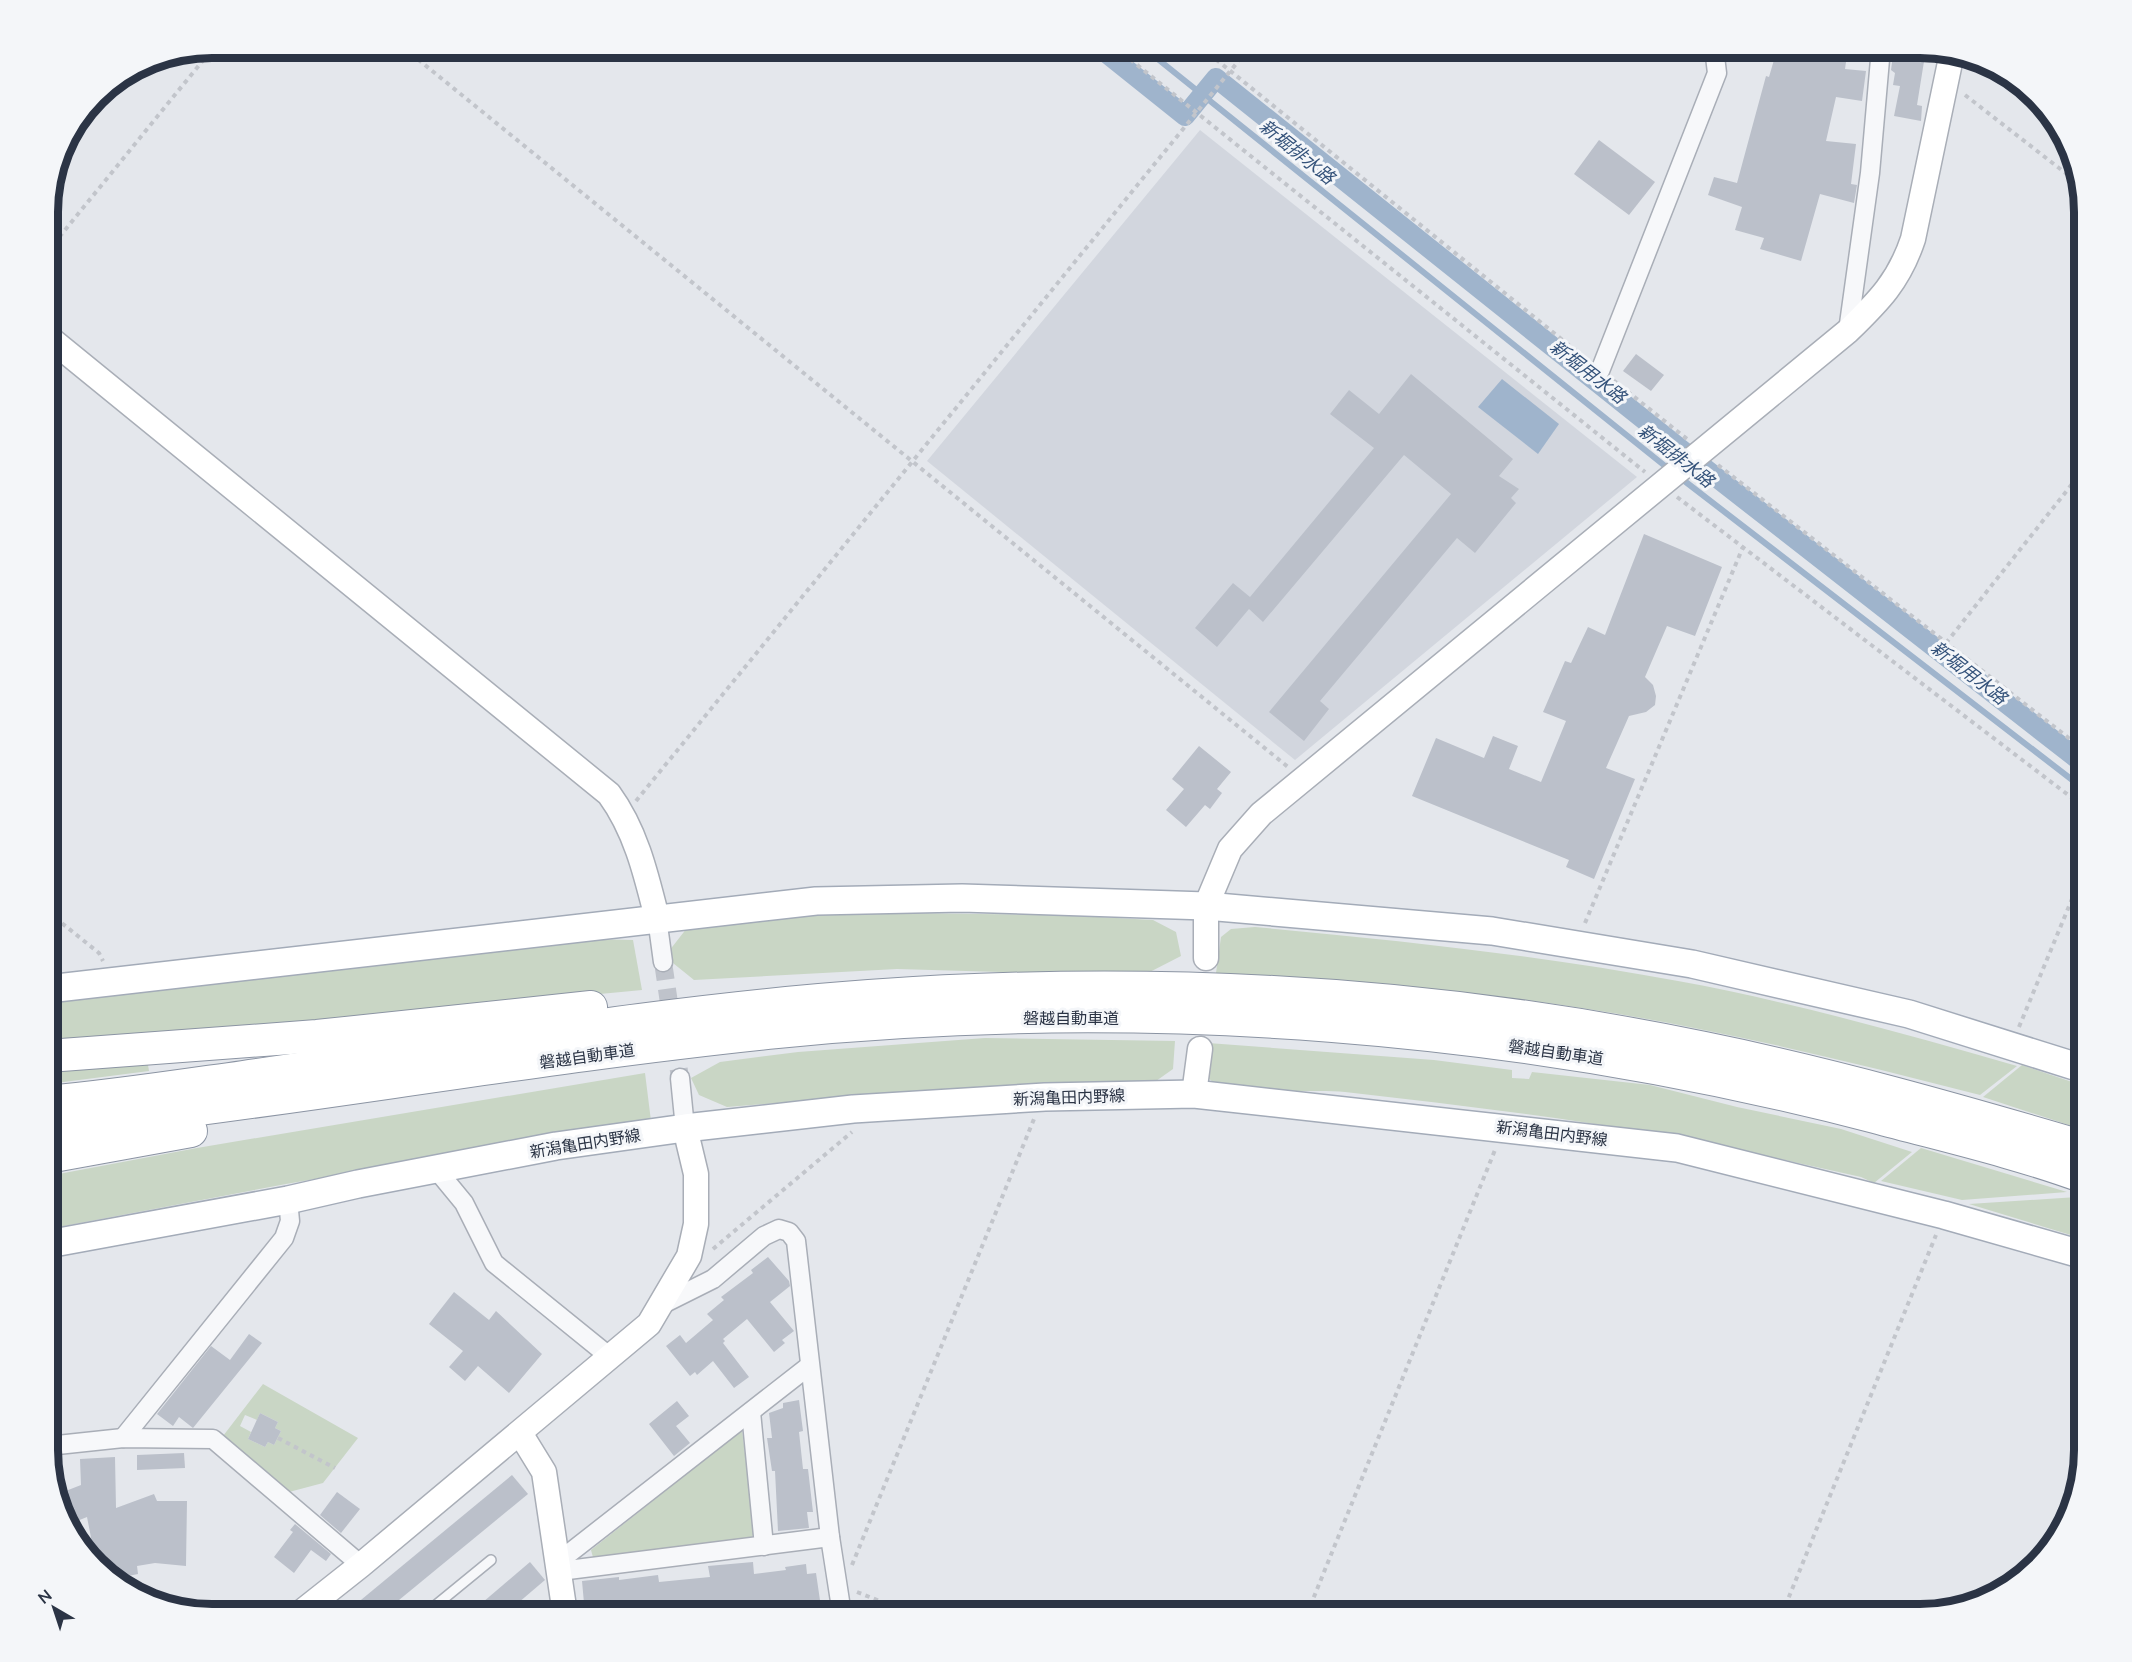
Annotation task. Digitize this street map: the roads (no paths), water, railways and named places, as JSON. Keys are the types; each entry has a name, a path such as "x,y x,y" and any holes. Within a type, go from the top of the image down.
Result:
{"highway":[{"path":"59,1055 317,1036 771,988 869,996"},
{"name":"磐越自動車道","path":"59,1101 291,1071 666,1017 869,996 1087,989 1216,990 1433,1006 1572,1025 1699,1047 1847,1080 2074,1144"},
{"name":"磐越自動車道","path":"59,1127 779,1032 969,1019 1085,1016 1317,1025 1569,1053 1699,1076 1826,1104 1969,1142 2074,1174"},
{"path":"59,1155 372,1099 581,1058"}],"main road":[{"path":"59,988 816,901 962,898 1206,906 1492,931 1692,964 1909,1014 2074,1066"},
{"name":"新潟亀田内野線","path":"59,1242 288,1200 556,1146 685,1128 854,1109 1045,1097 1194,1094 1677,1148 1944,1215 2074,1252"}],"street":[{"path":"1600,370 1718,73 1716,58"},
{"path":"1848,331 1870,173 1880,58"},
{"path":"1206,958 1206,906 1230,849 1243,832 1304,779 1848,331 1885,295 1904,266 1913,239 1950,61"},
{"path":"59,346 609,794 624,815 644,864 657,918 663,962"},
{"path":"1194,1094 1200,1049"},
{"path":"312,1604 649,1324 663,1304 689,1256 696,1224 696,1174 685,1128 680,1078"},
{"path":"436,1169 464,1203 494,1263 610,1357"},
{"path":"123,1438 284,1238 290,1221 288,1200"},
{"path":"663,1304 713,1279 764,1236 779,1229 789,1233 796,1242 830,1537 841,1604"},
{"path":"559,1567 809,1366"},
{"path":"752,1412 764,1546"},
{"path":"520,1433 544,1472 564,1604"},
{"path":"59,1445 123,1438 213,1439 361,1565"},
{"path":"559,1567 830,1537"}],"lane":[{"path":"437,1604 491,1560"}],"water":[{"path":"1502,379 1559,424 1538,454 1478,407"}],"waterway":[{"name":"新堀用水路","path":"1112,58 1185,116 1216,78 1707,470 2074,756"},
{"name":"新堀排水路","path":"1156,58 1670,470"},
{"name":"新堀排水路","path":"1678,476 2074,781"}],"tunnel":[{"path":"663,962 680,1078"}]}
